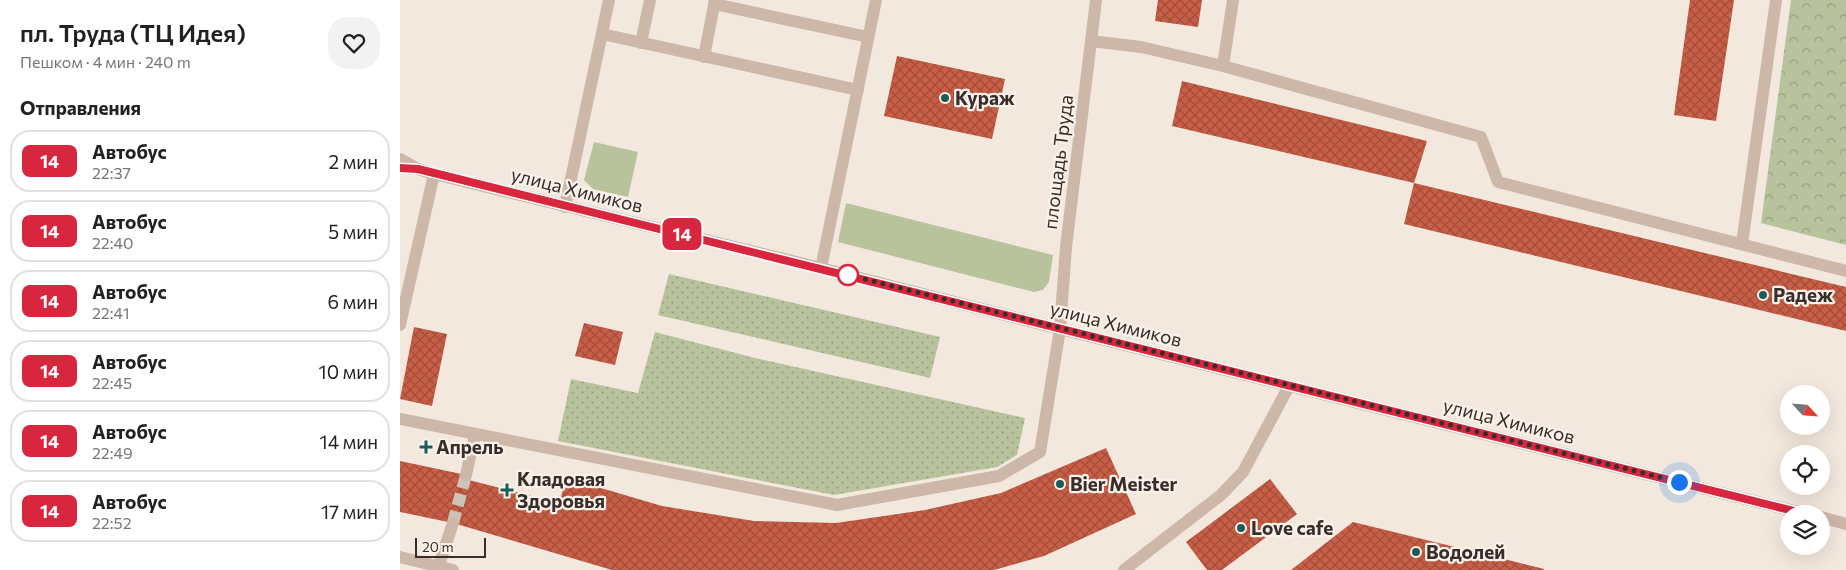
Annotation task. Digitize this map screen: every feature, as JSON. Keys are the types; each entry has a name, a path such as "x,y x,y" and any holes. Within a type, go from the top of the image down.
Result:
{"street":[{"path":"565,207 609,0"},
{"path":"641,42 650,0"},
{"path":"821,268 876,0"},
{"name":"площадь Труда","path":"475,435 837,505 999,476 1040,452 1060,329 1066,247 1096,0"},
{"path":"1223,66 1233,0"},
{"path":"1742,244 1776,0"},
{"path":"704,56 715,2 868,36"},
{"path":"602,34 858,90"},
{"path":"1091,41 1141,47 1223,66 1481,137 1498,182 1846,271"},
{"name":"улица Химиков","path":"400,159 418,169 434,174 821,268 1780,508"},
{"name":"улица Химиков","path":"400,168 418,169"},
{"path":"400,325 434,174"},
{"path":"1124,570 1221,495 1243,472 1290,386"},
{"path":"400,419 475,435 466,476"},
{"path":"1830,520 1846,524"},
{"path":"439,565 453,523"},
{"path":"400,557 439,565 453,570"}],"green space":[{"path":"1791,0 1846,0 1846,245 1761,223"},
{"path":"594,142 638,152 628,197 593,189 584,180"},
{"path":"846,203 1053,255 1049,282 1043,290 1034,292 838,242"},
{"path":"669,274 940,337 930,378 658,315"},
{"path":"655,332 755,358 1025,418 1017,455 997,467 834,495 558,441 571,379 638,393"}],"building":[{"path":"1158,0 1202,0 1198,27 1155,21"},
{"path":"1690,0 1734,0 1716,121 1674,115"},
{"name":"Кураж","path":"897,56 1005,79 992,139 884,116"},
{"path":"1182,81 1427,141 1414,183 1172,126"},
{"path":"1414,183 1846,287 1846,331 1404,224"},
{"path":"584,323 623,332 615,365 575,356"},
{"path":"414,327 447,334 432,406 400,399"},
{"path":"1106,448 1136,514 1044,556 994,570 612,570 453,523 400,512 400,461 466,475 465,479 559,503 567,478 662,506 754,521 836,523 925,510 1001,493"},
{"name":"Love cafe","path":"1270,479 1297,514 1222,570 1207,570 1186,542"},
{"path":"1353,522 1544,569 1544,570 1291,570"}],"tunnel":[{"path":"453,523 466,475"}],"bus line":[{"name":"14","path":"400,168 418,169 565,207 821,268 1780,508"}],"place":[{"name":"Кураж","path":"945,98"},
{"name":"Радеж","path":"1763,295"},
{"name":"Апрель","path":"426,447"},
{"name":"Bier Meister","path":"1060,484"},
{"name":"Кладовая Здоровья","path":"507,490"},
{"name":"Love cafe","path":"1241,528"},
{"name":"Водолей","path":"1416,552"}],"route":[{"path":"848,275 1679,482"}]}
